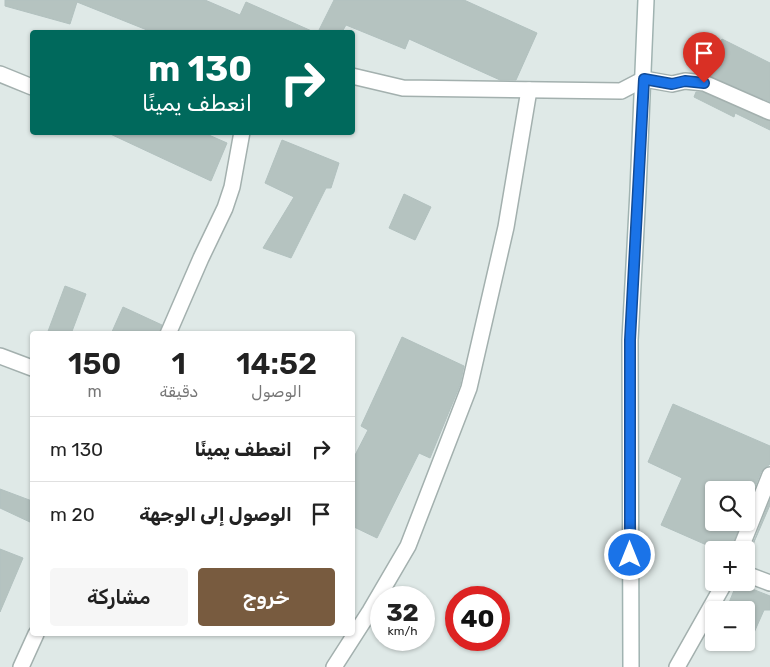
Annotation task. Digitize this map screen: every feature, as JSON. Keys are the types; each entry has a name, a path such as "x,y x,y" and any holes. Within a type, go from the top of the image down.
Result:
{"street":[{"path":"631,667 630,340 644,79 646,0"},
{"path":"0,74 30,86"},
{"path":"355,77 402,88 529,90 621,91 644,79 672,84 685,81 704,83 770,112"},
{"path":"355,634 408,546 469,388 506,227 529,90"},
{"path":"169,331 225,208 232,187 241,135"},
{"path":"0,356 30,367"},
{"path":"744,541 770,475"},
{"path":"755,577 770,583"},
{"path":"677,667 720,591"},
{"path":"22,667 35,636"},
{"path":"334,667 354,636"}],"building":[{"path":"5,0 205,0 240,15 246,2 309,30 147,30 77,2 70,24 5,6"},
{"path":"334,0 464,0 537,33 516,80 500,80 409,39 405,49 346,25 343,30 319,30"},
{"path":"722,39 770,63 770,102 705,74"},
{"path":"696,92 702,92 770,121 770,130 735,113 734,117 694,97"},
{"path":"112,135 209,135 227,143 211,181"},
{"path":"282,140 339,163 331,188 326,188 291,258 263,248 294,197 265,183"},
{"path":"404,194 431,207 415,240 389,228"},
{"path":"65,286 86,294 72,331 48,331"},
{"path":"123,307 162,325 160,331 112,331"},
{"path":"402,337 464,366 460,385 430,458 419,453 377,538 355,527 355,455 368,430 361,426"},
{"path":"673,404 770,446 770,464 761,472 755,487 755,481 705,481 705,531 738,531 734,541 705,541 705,544 661,525 682,478 648,462"},
{"path":"0,489 30,500 30,522 0,508"},
{"path":"770,500 770,505 754,541"},
{"path":"0,549 23,558 0,612"},
{"path":"755,590 770,596 770,610 764,610 755,630 755,601 730,601 734,591"}],"route":[{"path":"630,555 630,340 644,79 672,84 685,81 704,83"}]}
